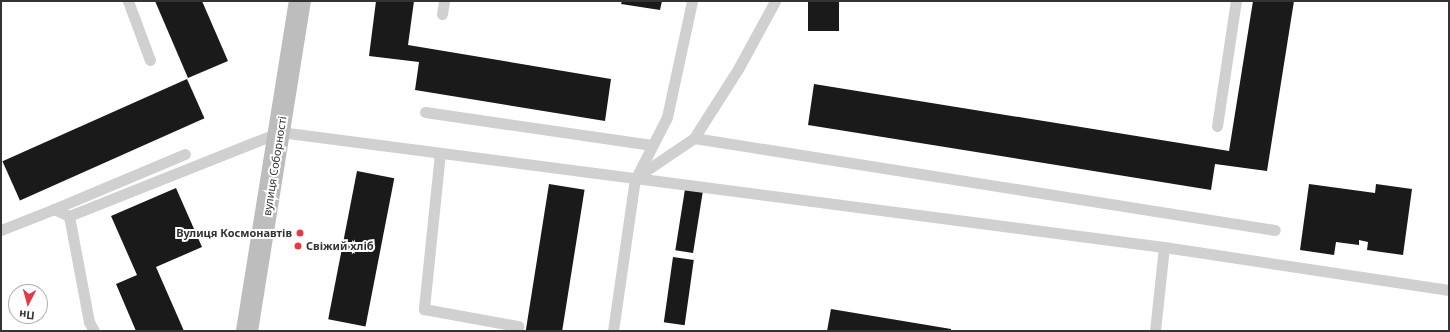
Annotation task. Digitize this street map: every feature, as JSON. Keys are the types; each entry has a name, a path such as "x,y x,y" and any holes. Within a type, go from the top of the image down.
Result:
{"street":[{"name":"вулиця Соборності","path":"247,331 300,1"}],"lane":[{"path":"128,1 150,60"},
{"path":"442,14 444,1"},
{"path":"613,331 637,176 667,116 692,1"},
{"path":"637,176 694,138 738,69 775,1"},
{"path":"1217,126 1236,1"},
{"path":"425,112 652,145"},
{"path":"54,209 68,216 280,132 440,153 637,176 1164,247 1449,290"},
{"path":"694,138 1275,230"},
{"path":"440,153 424,309 518,326 517,331"},
{"path":"1,230 185,154"},
{"path":"68,216 89,322 94,331"},
{"path":"1155,331 1164,247"}],"building":[{"path":"155,1 202,1 228,61 188,78"},
{"path":"376,1 414,1 408,45 611,79 605,121 415,90 419,62 369,56"},
{"path":"622,1 662,1 660,10 621,4"},
{"path":"808,1 839,1 839,31 808,31"},
{"path":"1253,1 1294,1 1267,171 1215,164 1211,190 808,125 814,84 1229,151"},
{"path":"187,79 204,118 20,200 2,161"},
{"path":"357,171 394,178 365,326 328,319"},
{"path":"549,184 585,190 562,331 526,331"},
{"path":"1309,184 1375,193 1376,184 1412,189 1403,255 1367,250 1368,242 1359,240 1359,245 1336,242 1334,255 1300,250"},
{"path":"176,188 202,247 156,267 184,331 136,331 116,284 137,275 111,216"},
{"path":"685,189 703,192 693,253 675,250"},
{"path":"673,257 694,260 685,325 664,322"},
{"path":"831,309 951,329 951,331 827,331"}],"place":[{"name":"Вулиця Космонавтів","path":"300,233"},
{"name":"Свіжий хліб","path":"298,246"}]}
